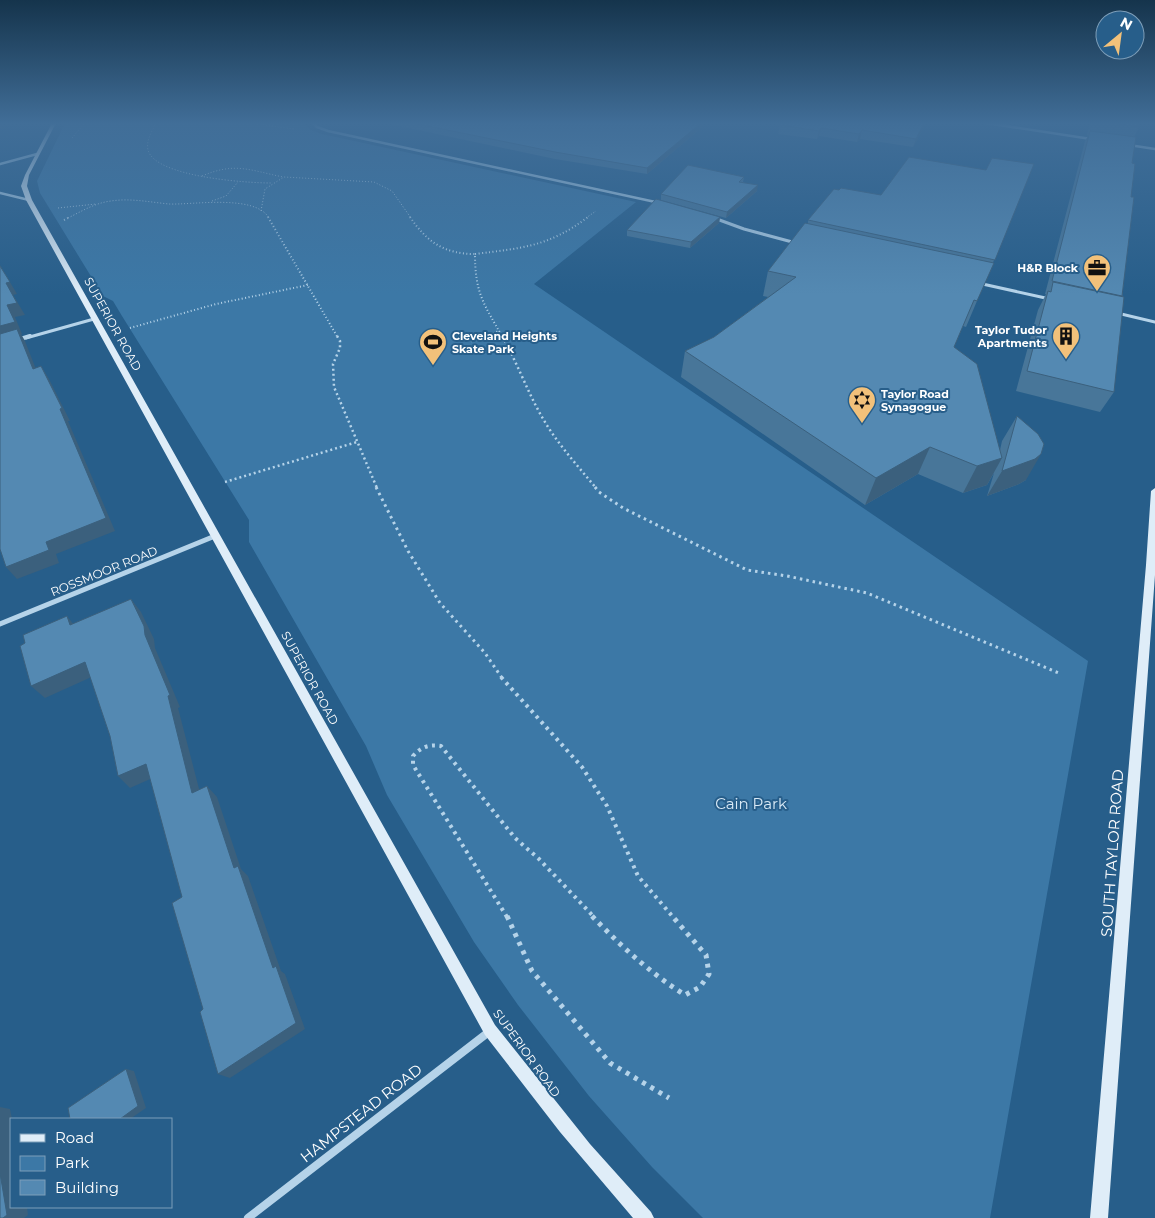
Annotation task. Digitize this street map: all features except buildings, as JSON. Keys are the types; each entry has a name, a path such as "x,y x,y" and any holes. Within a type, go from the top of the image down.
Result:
{"street":[{"name":"SUPERIOR ROAD","path":"26,180 24,186 29,200 490,1030 559,1119 616,1188 645,1218"},
{"path":"553,180 670,205"},
{"path":"0,193 29,200"},
{"path":"707,216 752,231 806,245"},
{"path":"977,282 1052,299"},
{"path":"1116,313 1155,322"},
{"path":"9,342 94,319"},
{"name":"SOUTH TAYLOR ROAD","path":"1100,1218 1151,565 1155,492"},
{"name":"ROSSMOOR ROAD","path":"0,624 215,536"},
{"name":"HAMPSTEAD ROAD","path":"248,1218 490,1030"}],"path":[{"path":"225,180 272,183"},
{"path":"262,211 262,196 265,189 278,180"},
{"path":"335,180 374,182 392,191 419,230 439,247 458,254 475,254 542,244 558,238 573,229 617,194"},
{"path":"210,202 226,196 238,182"},
{"path":"50,209 130,200 179,204 210,202 254,207 265,212 340,341 333,364 334,387 399,536 441,604 490,656 498,672 582,767 607,806 638,876 706,955 709,974 700,987 685,995 660,979 618,942 539,859 515,838 441,746 431,744 420,749 413,756 413,765 513,927 532,971 610,1063 669,1098"},
{"path":"58,222 99,204"},
{"path":"475,254 475,276 480,298 515,359 542,417 568,456 599,492 623,508 747,570 787,576 867,593 1062,674"},
{"path":"130,328 216,304 308,285"},
{"path":"471,341 499,331"},
{"path":"225,482 265,468 357,442"}],"green space":[{"name":"Cain Park","path":"534,180 636,202 534,284 1088,661 990,1218 703,1218 652,1167 589,1096 518,1005 474,942 387,795 366,746 249,542 249,520 113,301 103,296 40,193 37,181"}],"place":[{"name":"H&R Block","path":"1097,292"},
{"name":"Taylor Tudor Apartments","path":"1066,360"},
{"name":"Cleveland Heights Skate Park","path":"433,366"},
{"name":"Taylor Road Synagogue","path":"862,424"}]}
